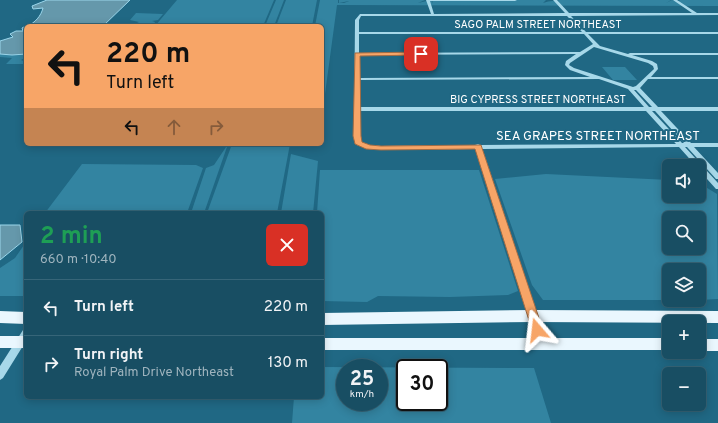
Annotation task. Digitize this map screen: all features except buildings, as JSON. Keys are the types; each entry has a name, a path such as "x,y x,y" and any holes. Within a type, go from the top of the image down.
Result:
{"main road":[{"path":"324,319 533,316 718,317"},
{"path":"0,317 24,318"},
{"path":"0,342 24,339"},
{"path":"324,344 662,344"},
{"path":"706,345 718,345"}],"street":[{"path":"433,15 428,0 515,0"},
{"path":"550,0 591,45 598,46 655,66 656,69 637,88 630,89 572,69 567,65 568,62 591,45"},
{"path":"555,0 598,46"},
{"path":"675,0 696,14"},
{"path":"357,109 358,20 360,15 718,14"},
{"name":"SAGO PALM STREET NORTHEAST","path":"358,33 718,32"},
{"path":"357,54 580,53"},
{"path":"622,54 718,54"},
{"path":"357,79 598,78"},
{"path":"647,78 718,78"},
{"path":"637,88 718,177"},
{"path":"630,89 693,159"},
{"name":"BIG CYPRESS STREET NORTHEAST","path":"357,109 718,109"},
{"name":"SEA GRAPES STREET NORTHEAST","path":"357,109 357,136 359,144 369,147 718,145"},
{"path":"478,146 542,343"},
{"path":"706,174 718,187"},
{"path":"0,375 24,339"}],"shaded area":[{"path":"47,0 130,0 105,24 31,24 41,14 43,8 33,9 32,6"},
{"path":"177,0 274,0 264,24 157,24"},
{"path":"276,0 284,0 275,24 266,24"},
{"path":"286,0 317,0 312,24 277,24"},
{"path":"320,0 338,0 339,3 339,0 425,0 418,3 431,0 433,3 432,0 546,0 543,3 551,1 559,2 558,0 671,0 666,3 672,0 718,0 718,6 337,5 324,94 324,24 315,24"},
{"path":"136,13 163,14 158,20 152,21 155,22 154,24 135,24 139,22 130,20"},
{"path":"24,27 24,54 0,54 0,41 13,37 10,34 16,31 23,31 22,28"},
{"path":"24,53 24,58 21,60 24,61 24,64 6,64 12,58 0,57 0,54 12,55"},
{"path":"602,67 625,67 637,80 613,80"},
{"path":"227,146 205,211 192,211 206,168 214,165"},
{"path":"231,146 290,146 277,211 208,211"},
{"path":"291,154 318,161 313,211 281,211"},
{"path":"82,164 196,165 203,168 188,211 47,211"},
{"path":"320,170 479,170 518,291 508,295 450,297 378,296 367,302 324,301 324,211 317,211"},
{"path":"546,174 662,180 662,203 706,203 706,187 717,194 718,299 706,300 706,263 662,263 662,300 543,300 532,285 495,179"},
{"path":"0,225 20,225 22,242 0,260"},
{"path":"24,245 24,296 0,296 0,268 15,258"},
{"path":"324,367 336,367 336,411 388,411 388,367 396,367 396,411 448,411 448,368 534,368 551,423 292,423 294,399 324,399"}],"route":[{"path":"421,54 357,54 357,136 359,144 362,146 381,148 478,146 537,330"}]}
